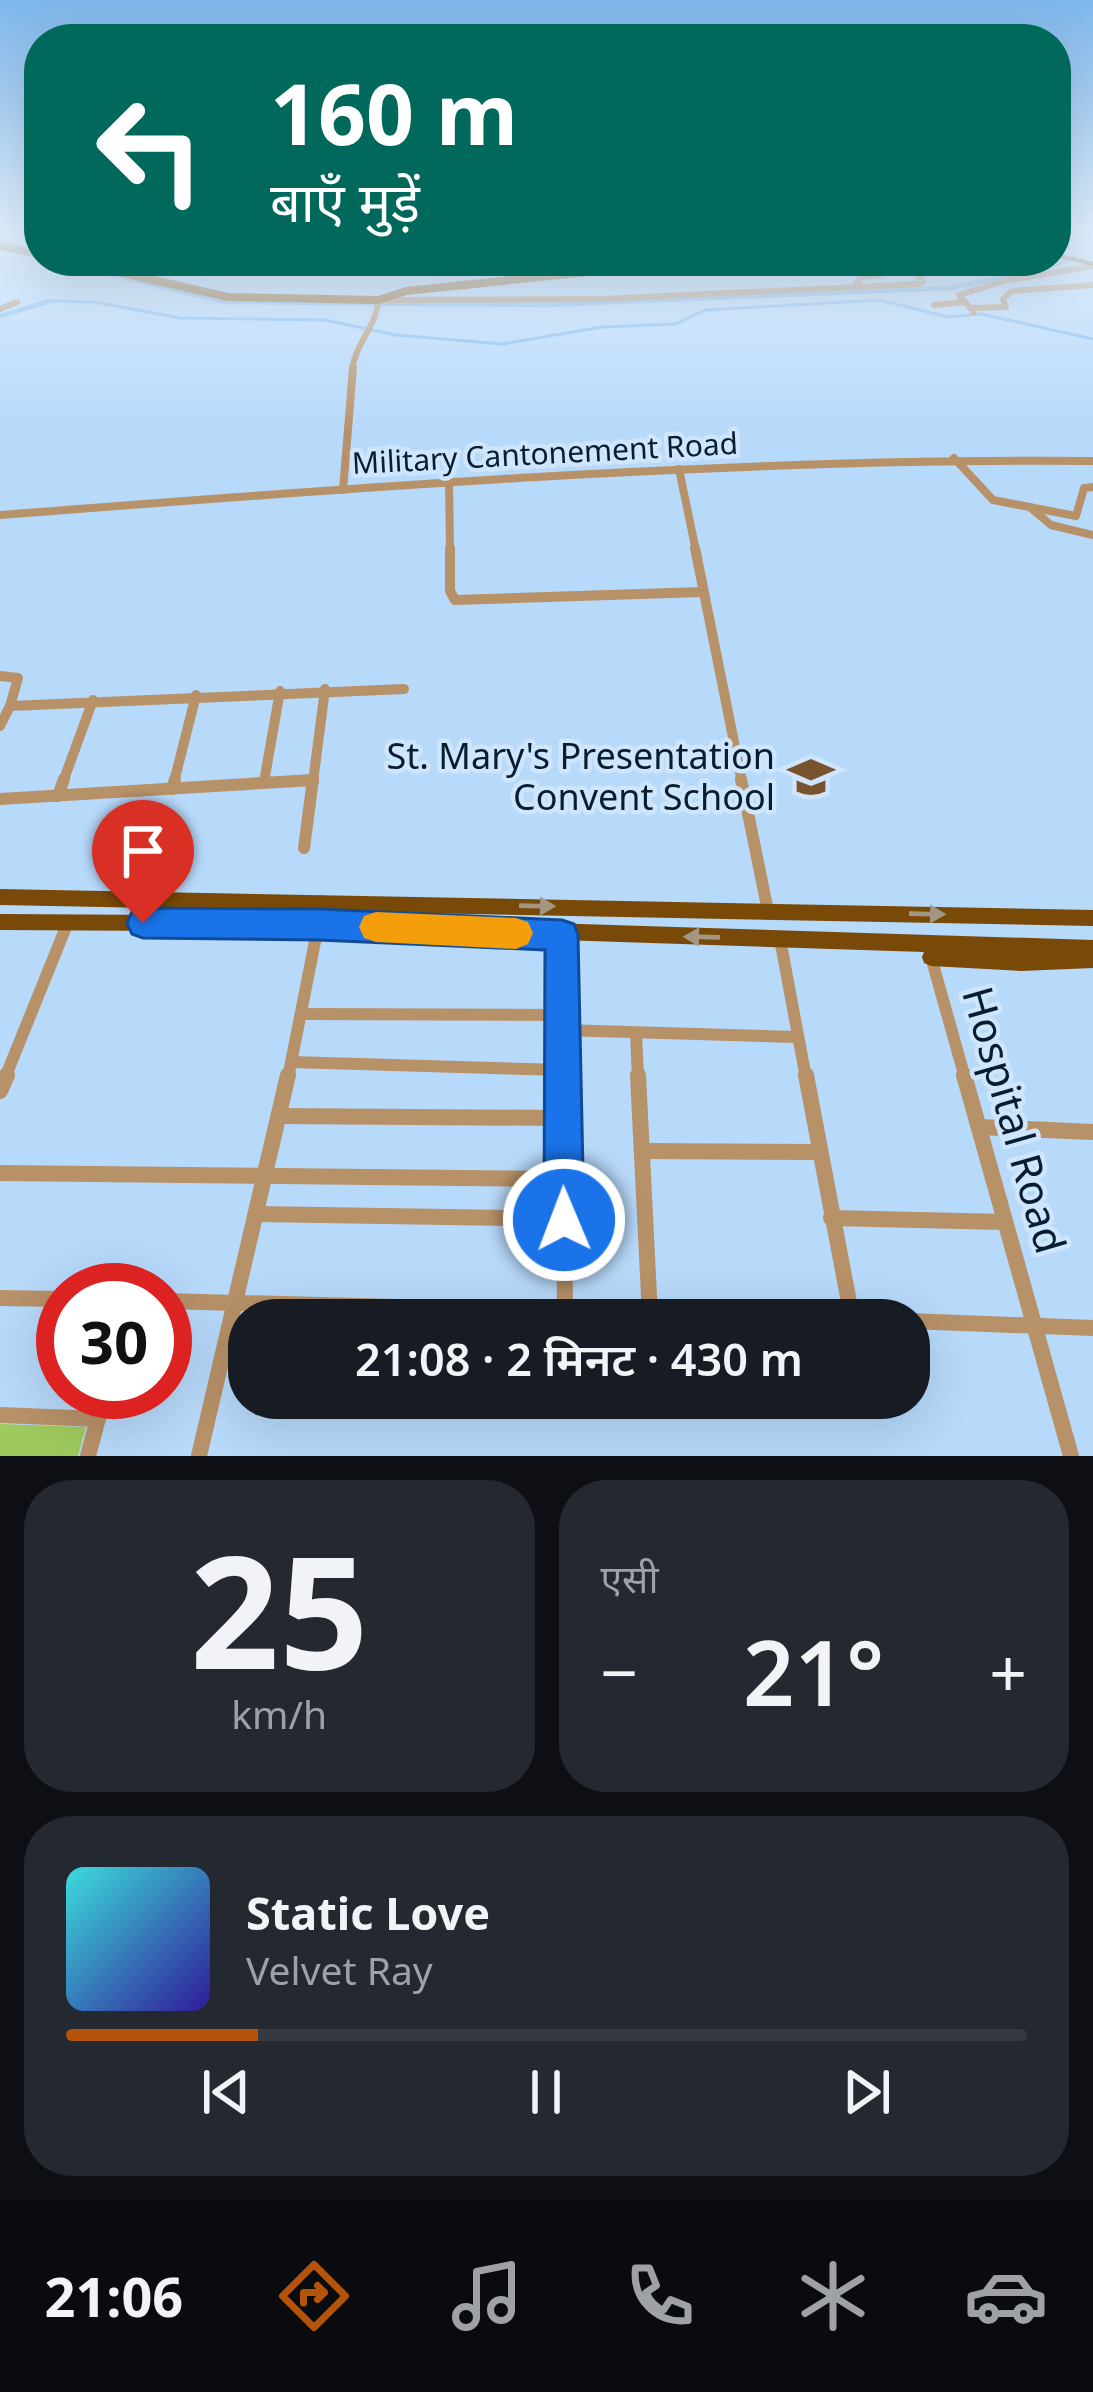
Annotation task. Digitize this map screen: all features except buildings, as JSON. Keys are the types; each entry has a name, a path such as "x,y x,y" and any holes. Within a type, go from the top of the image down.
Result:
{"highway":[{"path":"0,897 1093,918"},
{"path":"0,922 319,924 780,939 1021,962 1093,959"},
{"path":"929,950 1093,945"}],"main road":[{"path":"258,298 378,304 390,298"}],"street":[{"path":"343,490 354,350 370,332 378,304 637,298"},
{"path":"962,298 970,307"},
{"path":"934,305 1006,307 1004,298"},
{"path":"0,309 17,302"},
{"path":"954,458 991,500 1078,515 1084,488 1093,487"},
{"name":"Military Cantonement Road","path":"0,515 679,469 954,458 1093,461"},
{"path":"679,469 768,911"},
{"path":"449,482 450,591 455,600 702,592"},
{"path":"1031,508 1051,525 1093,535"},
{"path":"0,676 18,678 0,726"},
{"path":"304,848 325,689"},
{"path":"10,706 404,689"},
{"path":"265,782 280,691"},
{"path":"172,789 196,695"},
{"path":"58,796 93,700"},
{"path":"0,799 313,780"},
{"path":"234,1299 302,1014 323,901"},
{"path":"0,1091 68,922"},
{"path":"562,935 565,1299"},
{"path":"780,939 848,1299"},
{"name":"Hospital Road","path":"929,950 1071,1456"},
{"path":"302,1014 562,1022 636,1034 795,1037"},
{"path":"636,1034 649,1299"},
{"path":"291,1061 562,1070"},
{"path":"279,1116 562,1118"},
{"path":"979,1126 1093,1132"},
{"path":"642,1151 817,1152"},
{"path":"0,1174 563,1179"},
{"path":"257,1214 564,1220"},
{"path":"831,1217 1004,1222"},
{"path":"2,1304 36,1301"},
{"path":"192,1302 228,1303"},
{"path":"930,1322 1093,1328"},
{"path":"199,1456 228,1326"},
{"path":"0,1415 36,1416"},
{"path":"88,1456 98,1419"}],"green space":[{"path":"0,1424 86,1427 78,1456 0,1456"}],"waterway":[{"path":"209,298 226,302 548,305 715,298"},
{"path":"50,301 95,302 180,318 325,320 396,335 502,344 602,327 676,324 705,310 880,300 948,317 981,314 1093,339"},
{"path":"0,316 50,301"}],"slow traffic":[{"path":"376,927 516,933"}],"place":[{"name":"St. Mary's Presentation Convent School","path":"811,777"}],"route":[{"path":"143,923 319,924 562,935 564,1220"}]}
